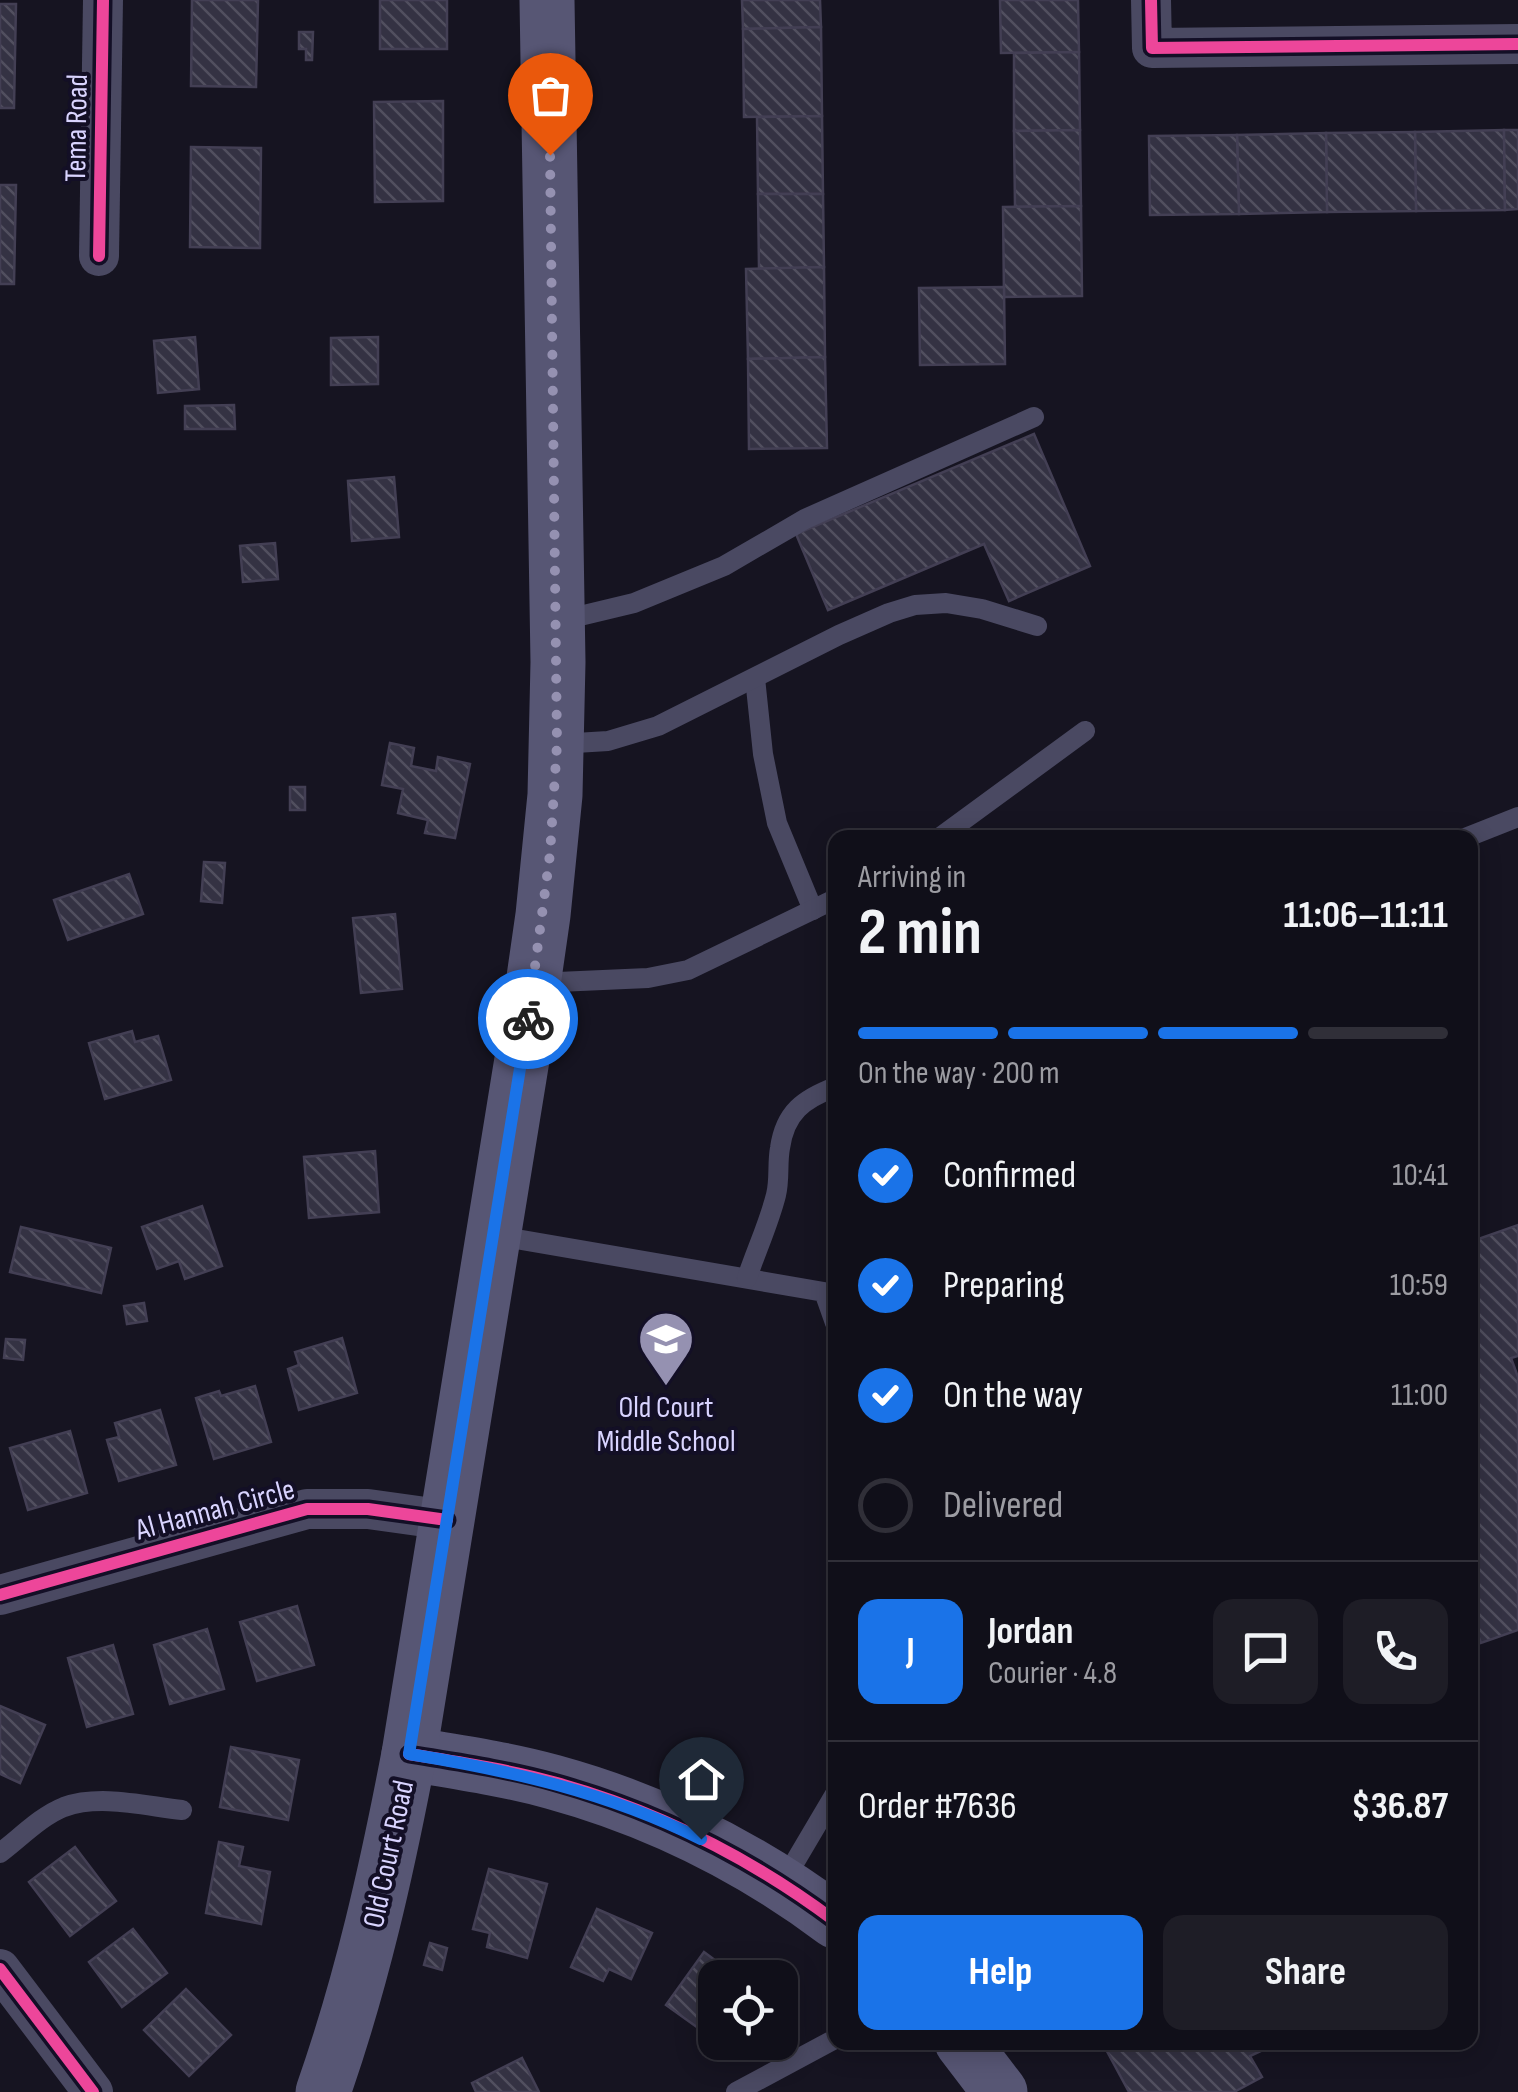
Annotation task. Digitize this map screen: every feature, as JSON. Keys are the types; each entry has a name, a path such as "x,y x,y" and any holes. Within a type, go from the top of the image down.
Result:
{"main road":[{"name":"Old Court Road","path":"323,2092 370,1941 409,1754 533,983 550,854 557,744 548,0"},
{"path":"409,1754 493,1768 600,1796 680,1828 756,1867 828,1916"},
{"path":"968,2050 1000,2092"}],"street":[{"name":"Tema Road","path":"99,256 103,0"},
{"path":"1151,0 1152,48 1518,44"},
{"name":"Al Hannah Circle","path":"0,1595 307,1509 368,1508 446,1520"},
{"path":"0,1970 93,2092"}],"lane":[{"path":"556,621 634,602 724,566 805,520 1034,417"},
{"path":"557,744 608,741 658,726 889,612 946,604 982,609 1036,626"},
{"path":"756,678 776,823 812,910"},
{"path":"949,830 1085,731"},
{"path":"1478,833 1518,817"},
{"path":"533,983 648,978 688,970 828,902"},
{"path":"746,1278 776,1196 780,1148 788,1122 800,1104 828,1090"},
{"path":"493,1235 824,1292 828,1303"},
{"path":"0,1853 67,1806 118,1802 182,1810"},
{"path":"782,1883 828,1806"},
{"path":"736,2092 828,2043"}],"building":[{"path":"192,0 258,0 256,87 191,86"},
{"path":"380,0 447,0 447,49 380,49"},
{"path":"742,0 820,0 821,27 743,29"},
{"path":"1000,0 1078,0 1079,52 1001,53"},
{"path":"0,4 16,4 14,108 0,108"},
{"path":"821,27 822,116 744,117 743,29"},
{"path":"299,32 313,32 312,60 306,60 306,49 299,49"},
{"path":"1079,52 1080,130 1014,131 1014,53"},
{"path":"443,101 443,201 375,202 374,102"},
{"path":"822,116 823,194 758,194 757,117"},
{"path":"1080,130 1081,206 1015,207 1014,131"},
{"path":"1504,130 1505,210 1416,211 1415,132"},
{"path":"1504,130 1518,130 1518,209 1505,210"},
{"path":"1415,132 1416,211 1327,212 1326,133"},
{"path":"1326,133 1327,212 1239,214 1237,135"},
{"path":"1237,135 1239,214 1150,215 1149,136"},
{"path":"191,147 261,148 260,248 190,247"},
{"path":"0,185 16,185 14,284 0,284"},
{"path":"758,194 823,194 824,267 759,269"},
{"path":"1081,206 1082,296 1004,297 1003,207"},
{"path":"824,267 825,357 748,359 746,269"},
{"path":"1004,287 1005,364 920,365 919,288"},
{"path":"195,337 199,389 158,393 154,341"},
{"path":"378,337 378,384 331,385 331,338"},
{"path":"825,357 827,448 749,449 748,359"},
{"path":"234,405 235,429 185,429 185,406"},
{"path":"1034,434 1090,566 1009,601 984,544 828,610 796,534"},
{"path":"394,477 399,537 352,541 348,481"},
{"path":"275,543 278,579 243,582 240,546"},
{"path":"390,743 414,748 411,766 436,771 438,757 470,764 455,838 425,833 428,820 398,813 403,789 382,785"},
{"path":"290,787 305,787 305,810 290,810"},
{"path":"204,862 225,863 222,903 201,901"},
{"path":"129,874 143,914 68,940 54,900"},
{"path":"395,914 402,989 361,993 353,918"},
{"path":"132,1031 135,1042 158,1036 171,1080 105,1099 89,1043"},
{"path":"375,1151 379,1212 309,1218 304,1157"},
{"path":"202,1206 222,1266 185,1279 179,1261 157,1269 142,1227"},
{"path":"1518,1225 1518,1356 1511,1358 1518,1377 1518,1630 1481,1643 1478,1635 1478,1239"},
{"path":"21,1227 111,1248 101,1293 10,1272"},
{"path":"144,1303 147,1321 127,1324 124,1306"},
{"path":"342,1338 357,1393 299,1410 288,1369 299,1365 295,1352"},
{"path":"6,1339 25,1340 23,1360 4,1358"},
{"path":"255,1386 271,1442 214,1459 196,1398 219,1391 221,1396"},
{"path":"160,1410 176,1465 119,1481 107,1440 119,1437 115,1423"},
{"path":"70,1431 87,1493 28,1510 10,1448"},
{"path":"297,1606 314,1665 257,1681 240,1622"},
{"path":"207,1629 224,1689 170,1704 154,1645"},
{"path":"113,1645 133,1714 87,1727 68,1658"},
{"path":"0,1706 45,1725 20,1783 0,1774"},
{"path":"231,1747 299,1760 288,1820 220,1807"},
{"path":"219,1842 243,1847 239,1866 270,1872 261,1924 206,1913"},
{"path":"75,1847 116,1901 70,1936 29,1882"},
{"path":"489,1869 547,1884 527,1958 487,1947 490,1933 473,1929"},
{"path":"597,1909 652,1933 631,1979 609,1969 603,1981 571,1967"},
{"path":"133,1929 167,1973 122,2007 89,1962"},
{"path":"430,1943 447,1948 442,1970 424,1965"},
{"path":"704,1952 715,1960 698,1960"},
{"path":"698,1960 698,2028 666,2005"},
{"path":"186,1989 231,2035 189,2076 144,2030"},
{"path":"1106,2050 1261,2051 1250,2056 1262,2077 1234,2092 1129,2092"},
{"path":"522,2058 539,2092 476,2092 472,2083"}],"cycle path":[{"path":"99,256 103,0"},
{"path":"1151,0 1152,48 1518,44"},
{"path":"0,1595 307,1509 368,1509 447,1520"},
{"path":"409,1754 535,1777 628,1807 736,1857 828,1916"},
{"path":"0,1969 93,2092"}],"way so far":[{"path":"528,1019 550,854 557,744 550,155"}],"place":[{"name":"Old Court Middle School","path":"666,1388"}],"route":[{"path":"528,1019 409,1754 550,1781 600,1796 701,1839"}]}
